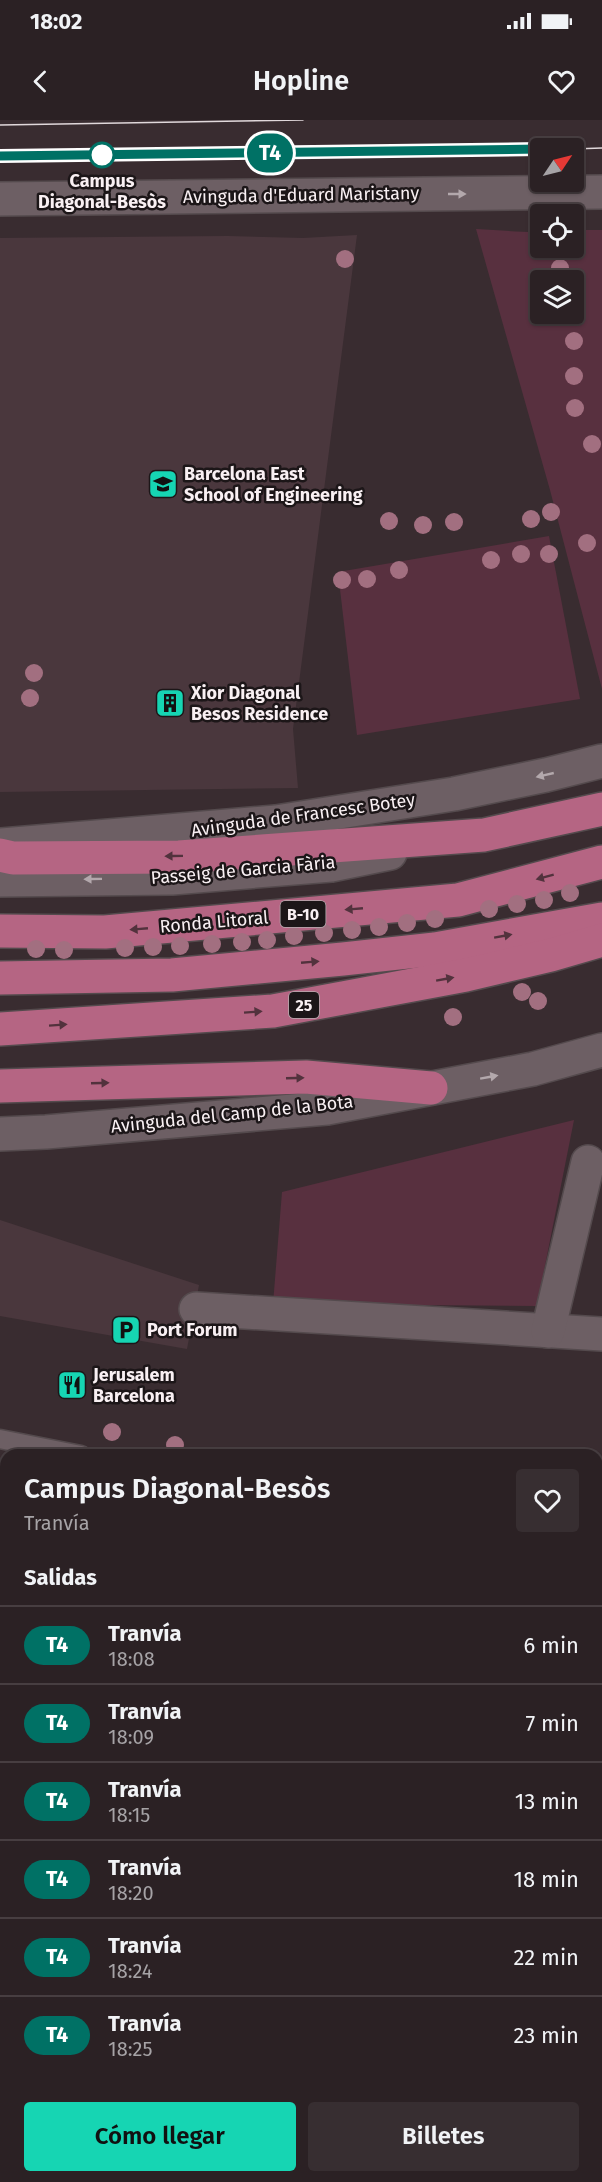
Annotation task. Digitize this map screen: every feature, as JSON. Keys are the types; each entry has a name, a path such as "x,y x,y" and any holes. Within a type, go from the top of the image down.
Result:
{"highway":[{"path":"0,855 13,858 178,856 483,835 602,809"},
{"name":"Ronda Litoral","path":"0,931 105,932 458,900 602,862"},
{"path":"0,978 172,975 343,959 435,949 602,919"},
{"name":"25","path":"0,1029 273,1011 466,975 551,955 602,940"},
{"path":"0,1086 306,1077 431,1088"}],"main road":[{"name":"Avinguda d'Eduard Maristany","path":"0,199 602,192"},
{"name":"Avinguda de Francesc Botey","path":"0,845 276,822 454,794 602,761"},
{"name":"Passeig de Garcia Fària","path":"0,880 172,878 331,865 483,835"},
{"name":"Avinguda del Camp de la Bota","path":"0,1134 327,1108 533,1069 602,1050"},
{"path":"548,1331 588,1162"},
{"path":"196,1309 602,1334"}],"lane":[{"path":"0,1439 51,1449"}],"shaded area":[{"path":"476,229 530,232 530,258 584,258 584,230 602,230 602,689 550,490"},
{"name":"Barcelona East School of Engineering","path":"357,235 293,729 298,788 0,792 0,238 228,236 303,238"},
{"path":"549,536 580,699 357,735 338,572"},
{"path":"574,1120 537,1306 273,1304 282,1192"},
{"path":"0,1220 199,1285 187,1349 0,1316"}],"tram line":[{"path":"0,125 303,120"},
{"path":"584,149 602,148"},
{"path":"0,156 530,149"},
{"name":"T4","path":"0,156 530,149"}],"place":[{"name":"Campus Diagonal-Besòs","path":"102,155"},
{"name":"Barcelona East School of Engineering","path":"163,484"},
{"name":"Xior Diagonal Besos Residence","path":"170,703"},
{"name":"Port Forum","path":"126,1330"},
{"name":"Jerusalem Barcelona","path":"72,1385"}]}
